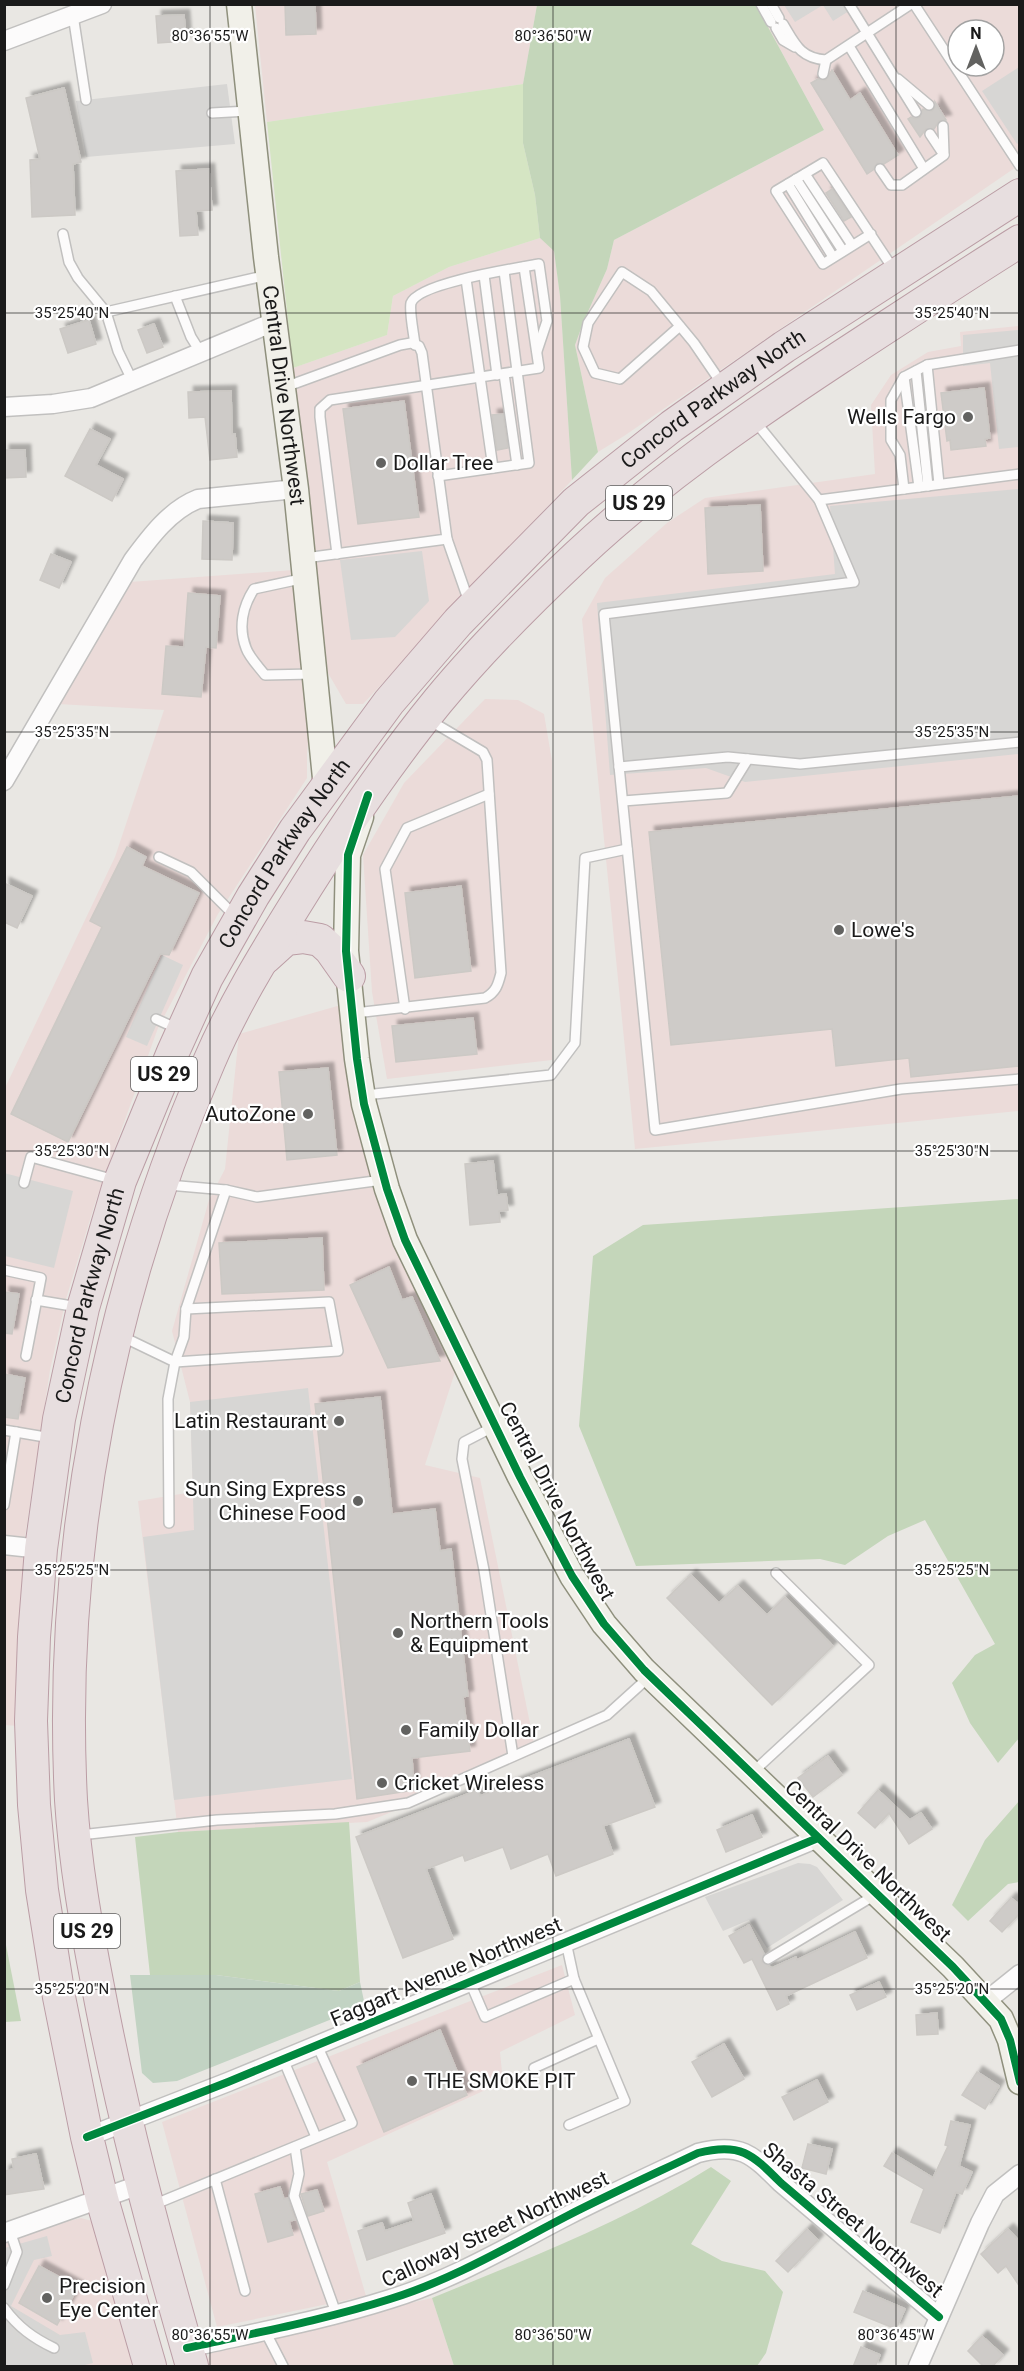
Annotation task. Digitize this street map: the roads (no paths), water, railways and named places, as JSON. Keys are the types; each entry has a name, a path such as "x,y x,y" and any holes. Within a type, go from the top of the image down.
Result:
{"highway":[{"name":"Concord Parkway North","path":"150,2367 102,2199 59,1997 42,1890 33,1805 31,1721 34,1637 43,1537 56,1439 83,1308 169,1025 207,977 239,919 295,830 389,702 472,607 576,502 672,426 784,347 1020,195"},
{"name":"Concord Parkway North","path":"189,2357 145,2195 111,2056 85,1923 75,1836 69,1733 71,1649 88,1470 116,1334 162,1184 211,1058 262,960 321,864 425,718 497,634 582,551 670,477 750,416 1020,241"},
{"path":"211,1058 240,970 328,813 326,788"},
{"path":"262,960 286,939 303,937 320,940 330,949 349,976"},
{"path":"43,1537 80,1541"}],"street":[{"path":"4,41 102,4"},
{"name":"Central Drive Northwest","path":"239,4 268,275 296,489 326,788"},
{"path":"4,407 53,404 91,398 274,322"},
{"path":"4,782 133,560 150,537 183,505 198,499 296,489"},
{"name":"Central Drive Northwest","path":"368,795 348,855 346,951 363,1095 384,1180 405,1240 495,1426 572,1576 604,1624 650,1676 953,1967 1001,2019 1010,2040 1020,2082"},
{"path":"4,1545 43,1537"},
{"name":"Faggart Avenue Northwest","path":"87,2137 283,2059 818,1838"},
{"path":"985,2002 1020,1974"},
{"name":"Calloway Street Northwest","path":"189,2357 265,2331 390,2299 420,2288 698,2153 718,2148 742,2150"},
{"name":"Shasta Street Northwest","path":"742,2150 759,2161 781,2183 939,2317"},
{"path":"918,2367 980,2223 995,2194 1020,2174"},
{"path":"7,2232 102,2199 145,2195"}],"lane":[{"path":"761,4 798,49 812,59 826,60 913,4 1020,166"},
{"path":"771,4 777,23"},
{"path":"849,4 916,112"},
{"path":"73,15 86,100"},
{"path":"849,46 924,169"},
{"path":"823,74 826,60"},
{"path":"892,74 929,105"},
{"path":"212,113 250,110"},
{"path":"943,126 944,155"},
{"path":"930,134 944,155"},
{"path":"880,169 891,185 902,185 944,155"},
{"path":"870,234 823,264 776,191 823,163 870,234 896,274"},
{"path":"805,174 852,245"},
{"path":"792,182 843,251"},
{"path":"63,234 69,262 78,278 106,312 118,351 133,382"},
{"path":"415,345 411,304 416,297 448,282 539,264 547,321 537,354"},
{"path":"337,554 320,409 330,399 538,368 524,267"},
{"path":"438,476 529,463 504,271"},
{"path":"680,326 620,379 595,373 583,347 588,323 622,272 651,291 680,326 725,388"},
{"path":"106,312 268,275"},
{"path":"484,275 517,465"},
{"path":"466,279 493,468"},
{"path":"175,296 191,337 201,353"},
{"path":"283,388 400,345 419,346 423,353 447,539 472,607"},
{"path":"904,489 900,455 891,440 891,400 904,377 927,365 1020,350"},
{"path":"927,365 939,484"},
{"path":"916,370 923,486"},
{"path":"904,377 923,486"},
{"path":"750,416 819,500 854,582 604,614 655,1130 901,1089 1020,1079"},
{"path":"819,500 1020,474"},
{"path":"315,674 265,675 246,648 242,621 246,601 254,589 337,554 447,539"},
{"path":"352,1014 485,998 493,994 501,973 488,760 483,752 425,718"},
{"path":"619,767 728,757 800,764 1020,742"},
{"path":"622,801 726,793 748,759"},
{"path":"405,1009 385,869 407,828 489,794"},
{"path":"363,1095 551,1075 575,1043 585,858 627,849"},
{"path":"159,857 191,872 239,919"},
{"path":"24,1183 31,1157 120,1181"},
{"path":"162,1184 226,1190 257,1197 384,1180"},
{"path":"169,1522 168,1399 175,1362 184,1337 186,1309 226,1190"},
{"path":"4,1270 41,1278 26,1356"},
{"path":"36,1300 83,1308"},
{"path":"116,1334 175,1362 338,1352 329,1302 186,1309"},
{"path":"495,1426 464,1442 462,1459 484,1570 513,1756"},
{"path":"4,1430 56,1439"},
{"path":"4,1505 16,1432"},
{"path":"751,1774 869,1665 776,1573"},
{"path":"75,1836 217,1820 335,1814 408,1803 607,1715 650,1676"},
{"path":"768,1959 877,1894"},
{"path":"566,1942 574,1979 624,2101 569,2125"},
{"path":"470,1982 485,2017 574,1979"},
{"path":"534,2068 598,2039"},
{"path":"145,2195 215,2179 352,2123 317,2045"},
{"path":"283,2059 316,2138"},
{"path":"295,2146 299,2174 294,2196 336,2313"},
{"path":"215,2179 245,2291"},
{"path":"4,2285 17,2252 7,2232"},
{"path":"4,2308 15,2323 32,2337 54,2348"},
{"path":"265,2331 283,2367"}],"place":[{"name":"Wells Fargo","path":"968,417"},
{"name":"Dollar Tree","path":"381,463"},
{"name":"Lowe's","path":"839,930"},
{"name":"AutoZone","path":"308,1114"},
{"name":"Latin Restaurant","path":"339,1421"},
{"name":"Sun Sing Express Chinese Food","path":"358,1501"},
{"name":"Northern Tools & Equipment","path":"398,1633"},
{"name":"Family Dollar","path":"406,1730"},
{"name":"Cricket Wireless","path":"382,1783"},
{"name":"THE SMOKE PIT","path":"412,2081"},
{"name":"Precision Eye Center","path":"47,2298"}]}
